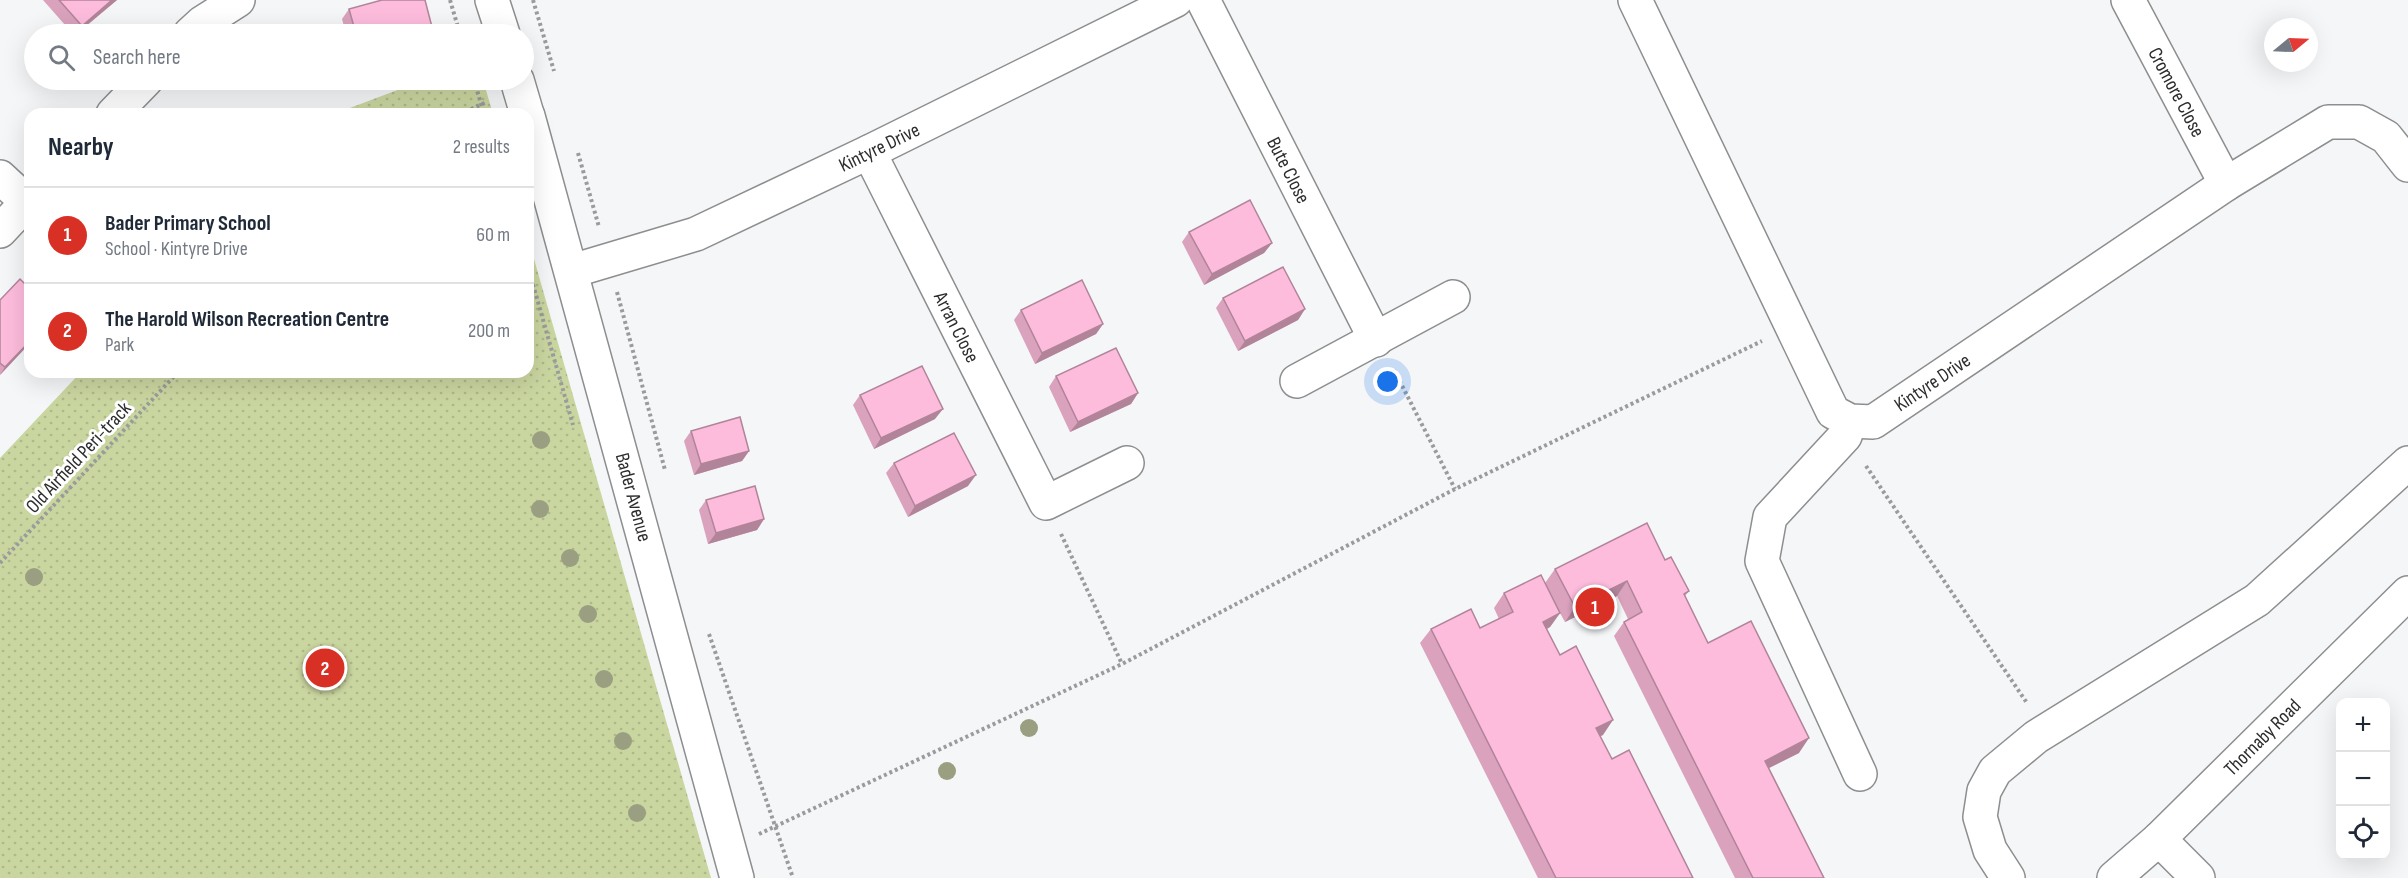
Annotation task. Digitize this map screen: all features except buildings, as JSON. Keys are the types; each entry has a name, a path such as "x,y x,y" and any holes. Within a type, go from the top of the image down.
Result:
{"street":[{"path":"201,24 238,0"},
{"path":"492,0 500,24"},
{"name":"Kintyre Drive","path":"572,271 696,234 869,152 1176,0"},
{"name":"Bute Close","path":"1203,0 1376,340"},
{"path":"1635,0 1790,327 1833,412 1848,429 1770,517 1762,561 1860,774"},
{"name":"Cromore Close","path":"2128,0 2226,184"},
{"path":"119,108 136,90"},
{"name":"Bader Avenue","path":"521,90 526,108"},
{"name":"Kintyre Drive","path":"1848,429 1874,422 2226,184 2328,122 2359,122 2386,137 2408,165"},
{"name":"Bader Avenue","path":"534,136 733,863"},
{"name":"Arran Close","path":"869,152 1046,503"},
{"path":"0,177 24,198"},
{"path":"0,231 24,205"},
{"path":"1298,381 1453,297"},
{"path":"1046,503 1127,463"},
{"path":"2008,878 1990,850 1980,817 1984,791 1995,771 2046,731 2257,600 2408,463"},
{"name":"Thornaby Road","path":"2114,878 2159,839 2408,593"},
{"path":"2159,839 2198,878"}],"path":[{"path":"450,0 457,24"},
{"path":"533,0 556,79"},
{"path":"477,90 482,108"},
{"path":"576,147 609,260 667,480"},
{"path":"733,863 776,826 1122,664 1455,489 1790,327"},
{"path":"1376,340 1420,417 1455,489"},
{"name":"Old Airfield Peri-track","path":"0,563 172,378"},
{"path":"1848,429 2046,731"},
{"path":"1046,503 1122,664"},
{"path":"708,630 793,878"}],"green space":[{"path":"398,90 486,90 491,108 350,108"},
{"path":"534,259 711,878 0,878 0,458 75,378 534,378"}],"place":[{"name":"Bader Primary School","path":"1595,607"},
{"name":"The Harold Wilson Recreation Centre","path":"325,668"}]}
